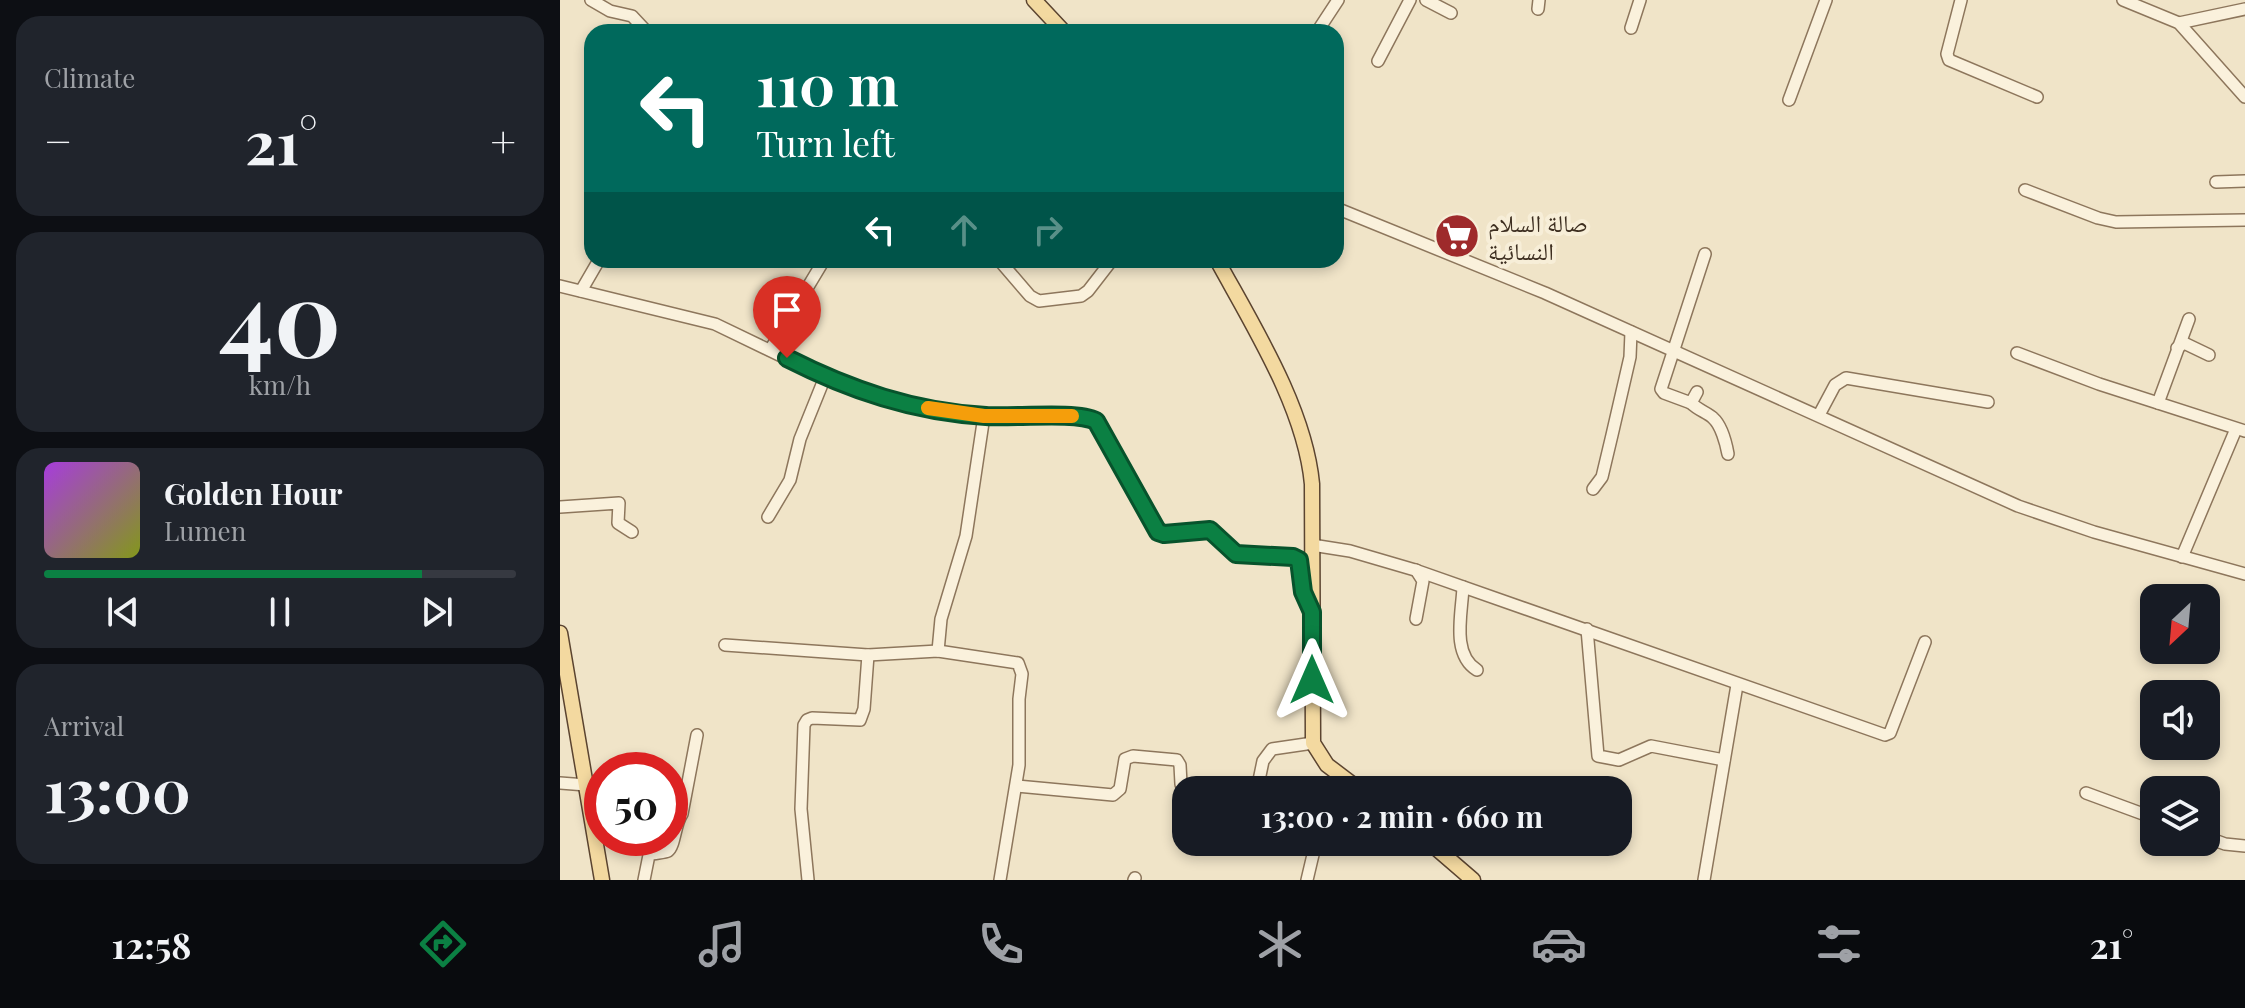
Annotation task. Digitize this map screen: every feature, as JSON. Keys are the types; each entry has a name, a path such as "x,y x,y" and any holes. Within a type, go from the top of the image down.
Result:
{"main road":[{"path":"1034,0 1056,24"},
{"path":"1221,268 1300,427 1310,471 1313,743 1322,760 1339,775"},
{"path":"560,633 584,773"},
{"path":"598,856 602,880"},
{"path":"1445,856 1473,880"}],"street":[{"path":"591,0 619,14 632,16 640,24"},
{"path":"1322,24 1338,0"},
{"path":"1378,61 1410,0"},
{"path":"1426,0 1451,13"},
{"path":"1631,28 1640,0"},
{"path":"1789,100 1826,0"},
{"path":"1961,0 1947,54 1949,60 2037,97"},
{"path":"2123,0 2179,23 2245,97"},
{"path":"2179,23 2245,9"},
{"path":"2216,182 2245,181"},
{"path":"2025,190 2116,222 2245,220"},
{"path":"1344,211 1545,293 2018,506 2094,532 2245,574"},
{"path":"1705,254 1661,389 1694,398 1701,412 1714,418 1728,454"},
{"path":"581,291 594,268"},
{"path":"770,350 819,268"},
{"path":"1006,268 1030,296 1039,301 1081,296 1106,268"},
{"path":"560,286 715,324 825,377 898,403 984,416 1080,416 1096,421 1158,532 1210,530 1236,554 1293,557 1301,566 1303,592 1312,612"},
{"path":"2158,403 2189,319"},
{"path":"1593,489 1602,477 1630,357 1631,332"},
{"path":"2177,348 2184,343 2209,355"},
{"path":"2017,353 2099,384 2240,430 2182,557"},
{"path":"768,517 790,480 797,450 825,377"},
{"path":"1819,415 1835,385 1846,378 1988,402"},
{"path":"938,651 941,619 966,536 984,416"},
{"path":"560,507 619,503 618,523 632,532"},
{"path":"1312,545 1350,551 1415,570 1737,685 1888,735 1925,642"},
{"path":"1415,570 1423,581 1416,619"},
{"path":"1463,587 1460,638 1467,661 1477,670"},
{"path":"1587,629 1598,756 1619,760 1651,746 1724,760"},
{"path":"725,645 868,655 938,651 1012,661 1022,667 1017,786 1000,880"},
{"path":"808,880 801,809 804,725 812,718 860,720 864,709 868,655"},
{"path":"1704,880 1737,685"},
{"path":"644,880 649,855 670,850 673,845 697,735"},
{"path":"1260,776 1263,761 1272,749 1313,743"},
{"path":"1017,786 1113,795 1120,789 1125,759 1133,756 1177,760 1181,776"},
{"path":"560,783 584,785"},
{"path":"2086,793 2140,813"},
{"path":"2220,842 2245,846"},
{"path":"1307,880 1313,856"}],"slow traffic":[{"path":"928,408 984,416 1072,416"}],"place":[{"name":"صالة السلام النسائية","path":"1457,236"}],"route":[{"path":"787,358 845,386 898,403 984,416 1080,416 1096,421 1158,532 1170,534 1205,529 1236,554 1293,557 1299,560 1303,592 1312,612 1312,680"}]}
